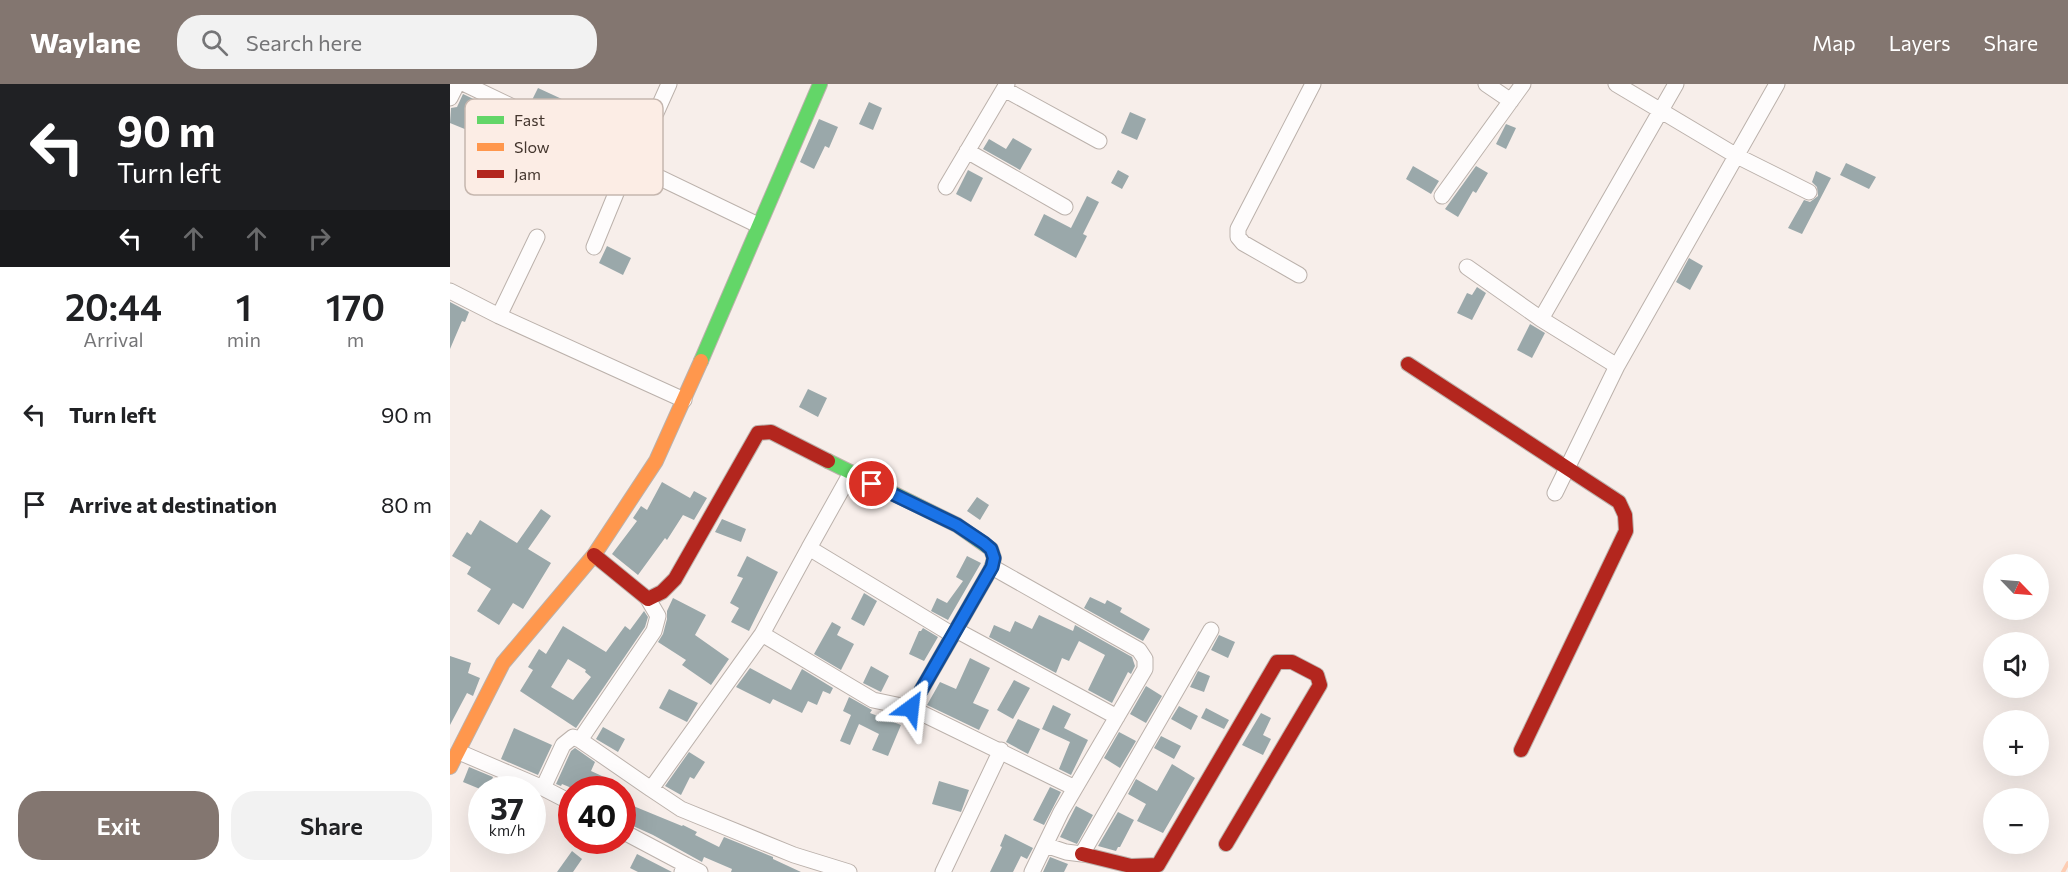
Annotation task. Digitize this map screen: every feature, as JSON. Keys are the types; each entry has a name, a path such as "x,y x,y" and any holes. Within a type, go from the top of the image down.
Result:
{"street":[{"path":"450,98 457,84"},
{"path":"465,84 496,99"},
{"path":"662,99 669,84"},
{"path":"450,767 503,663 594,555 656,462 820,84"},
{"path":"1299,275 1243,243 1238,237 1238,229 1313,84"},
{"path":"1486,84 1510,101"},
{"path":"1442,196 1523,84"},
{"path":"1616,84 1735,155 1809,192"},
{"path":"1541,319 1676,84"},
{"path":"1555,493 1617,366 1777,84"},
{"path":"946,187 1005,86 1099,141"},
{"path":"967,151 1065,207"},
{"path":"663,180 758,225"},
{"path":"594,247 615,195"},
{"path":"499,316 537,237"},
{"path":"1467,267 1541,319 1617,366"},
{"path":"450,291 499,316 684,400"},
{"path":"1408,364 1618,502 1626,515 1626,531 1521,750"},
{"path":"648,599 662,592 675,579 758,433 771,432 957,525 991,549 994,558 992,567 911,708"},
{"path":"651,789 762,634 851,473"},
{"path":"809,548 954,633 1117,717"},
{"path":"580,740 654,631 658,616 648,599 594,555"},
{"path":"992,567 1139,650 1145,659 1144,669 1075,788 1032,872"},
{"path":"1082,854 1211,630"},
{"path":"762,634 873,700 911,708 1075,788"},
{"path":"1045,844 1066,852 1082,854 1114,864 1148,869 1158,865 1276,662 1282,659 1288,660 1317,675 1320,685 1226,844"},
{"path":"546,782 563,745 573,737 681,809 794,855 849,872"},
{"path":"943,872 1000,750"},
{"path":"459,752 515,776"},
{"path":"636,840 684,869 700,872"}],"building":[{"path":"538,88 562,99 532,99"},
{"path":"463,94 473,99 465,99 465,129 450,123 451,108 457,107"},
{"path":"869,102 882,108 873,130 859,124"},
{"path":"1130,112 1146,119 1137,140 1121,133"},
{"path":"819,119 838,127 829,148 825,146 814,169 800,162"},
{"path":"1506,124 1516,128 1506,149 1496,144"},
{"path":"1013,138 1032,149 1020,170 983,149 989,139 1006,149"},
{"path":"1846,163 1876,177 1869,189 1840,175"},
{"path":"1413,166 1439,181 1431,194 1406,179"},
{"path":"1476,166 1488,173 1476,193 1473,191 1458,217 1445,209"},
{"path":"968,170 983,178 971,202 956,194"},
{"path":"1118,170 1129,176 1122,189 1111,183"},
{"path":"1816,171 1831,178 1802,234 1788,228 1804,200 1810,202 1818,196 1817,187 1812,182"},
{"path":"1087,196 1099,202 1083,234 1087,236 1076,258 1034,235 1044,214 1071,228"},
{"path":"607,246 631,258 623,275 599,263"},
{"path":"1689,258 1703,266 1690,290 1676,282"},
{"path":"1477,287 1486,293 1472,320 1457,313 1467,293 1472,295"},
{"path":"450,302 469,312 465,322 462,321 450,349"},
{"path":"1530,324 1545,333 1532,358 1517,350"},
{"path":"808,389 827,398 818,417 799,407"},
{"path":"662,482 690,498 694,491 707,498 694,520 683,515 667,540 665,538 638,575 612,554 637,521 633,518 641,506 647,510"},
{"path":"977,497 989,505 980,520 967,511"},
{"path":"541,509 551,516 528,549 551,563 523,609 513,603 499,625 477,611 491,589 467,574 471,567 452,556 467,532 471,535 480,520 517,543"},
{"path":"722,519 746,529 741,542 715,532"},
{"path":"747,556 778,572 749,631 731,622 739,608 730,603 743,578 737,576"},
{"path":"967,556 981,563 948,620 931,611 937,598 947,603 963,581 956,577"},
{"path":"864,593 877,601 864,626 851,619"},
{"path":"1090,597 1105,604 1107,600 1122,608 1120,612 1150,629 1143,641 1084,608"},
{"path":"673,598 706,615 695,635 729,659 711,685 682,665 686,660 658,642 663,634 667,611"},
{"path":"644,611 648,617 645,627 576,728 520,691 533,670 528,667 539,649 546,654 563,626 606,652 625,626 630,630","holes":["568,659 586,670 585,672 591,677 573,700 551,687"]},
{"path":"1039,615 1073,631 1075,625 1132,657 1135,666 1131,674 1128,672 1112,703 1088,690 1105,655 1079,641 1069,661 1062,658 1056,673 989,637 994,625 1010,632 1015,621 1032,629"},
{"path":"832,622 841,627 837,635 854,644 841,670 814,654"},
{"path":"923,628 938,637 924,661 909,654 919,631"},
{"path":"1219,635 1235,642 1228,658 1211,650"},
{"path":"450,656 471,663 468,673 480,678 473,696 467,693 450,725"},
{"path":"970,658 990,668 973,703 989,710 979,730 927,705 940,682 956,689"},
{"path":"871,666 889,676 881,692 863,683"},
{"path":"750,668 791,690 802,669 833,688 830,694 823,691 817,705 808,701 802,713 773,699 770,704 736,687"},
{"path":"1198,671 1210,676 1204,692 1190,687"},
{"path":"1014,680 1030,688 1013,719 997,710"},
{"path":"1146,686 1162,696 1146,723 1130,714"},
{"path":"669,689 698,703 687,722 659,708"},
{"path":"849,697 872,710 870,713 901,725 888,756 872,750 879,734 859,724 850,745 840,741 851,715 843,711"},
{"path":"1053,705 1071,714 1064,728 1088,740 1071,775 1059,769 1070,742 1042,729"},
{"path":"1179,706 1198,716 1191,730 1171,719"},
{"path":"1206,708 1229,720 1224,729 1201,718"},
{"path":"1261,713 1271,718 1263,735 1271,739 1263,755 1242,745"},
{"path":"1018,719 1040,729 1028,754 1006,742"},
{"path":"603,727 625,739 618,752 596,739"},
{"path":"514,728 552,745 538,775 501,759"},
{"path":"1119,732 1136,741 1120,768 1104,758"},
{"path":"1161,736 1181,746 1174,759 1154,748"},
{"path":"575,748 595,762 591,771 602,776 560,776 571,751"},
{"path":"689,752 705,762 694,779 690,777 681,795 665,786"},
{"path":"1172,764 1195,778 1163,833 1137,821 1146,804 1128,794 1136,779 1157,791"},
{"path":"469,767 491,776 468,776 468,784 463,782"},
{"path":"939,781 969,790 961,812 932,804"},
{"path":"1050,787 1061,792 1044,825 1033,820"},
{"path":"1076,806 1093,815 1077,844 1060,837"},
{"path":"636,807 683,825 697,832 695,835 719,847 724,837 773,857 801,872 731,872 732,869 704,857 702,862 636,827"},
{"path":"1118,812 1134,820 1120,847 1116,851 1098,846"},
{"path":"1005,834 1033,848 1027,859 1021,856 1013,872 990,872 1002,847 1000,846"},
{"path":"570,854 576,854 582,859 573,872 557,872"},
{"path":"637,854 672,872 638,872 630,868"},
{"path":"1050,857 1068,864 1064,872 1043,872"}],"waterway":[{"path":"2063,872 2068,863"}],"traffic: fast":[{"path":"701,361 820,84"},
{"path":"828,461 957,525 991,549 994,558 992,567 911,708"}],"traffic: slow":[{"path":"450,767 503,663 594,555 656,461 701,361"}],"traffic: jam":[{"path":"1408,364 1619,502 1625,515 1626,531 1521,750"},
{"path":"594,555 648,599 662,592 675,579 758,433 771,432 828,461"},
{"path":"1082,854 1131,866 1158,865 1277,662 1292,662 1317,675 1320,685 1226,844"}],"route":[{"path":"872,484 957,525 991,549 994,558 992,567 911,708"}]}
